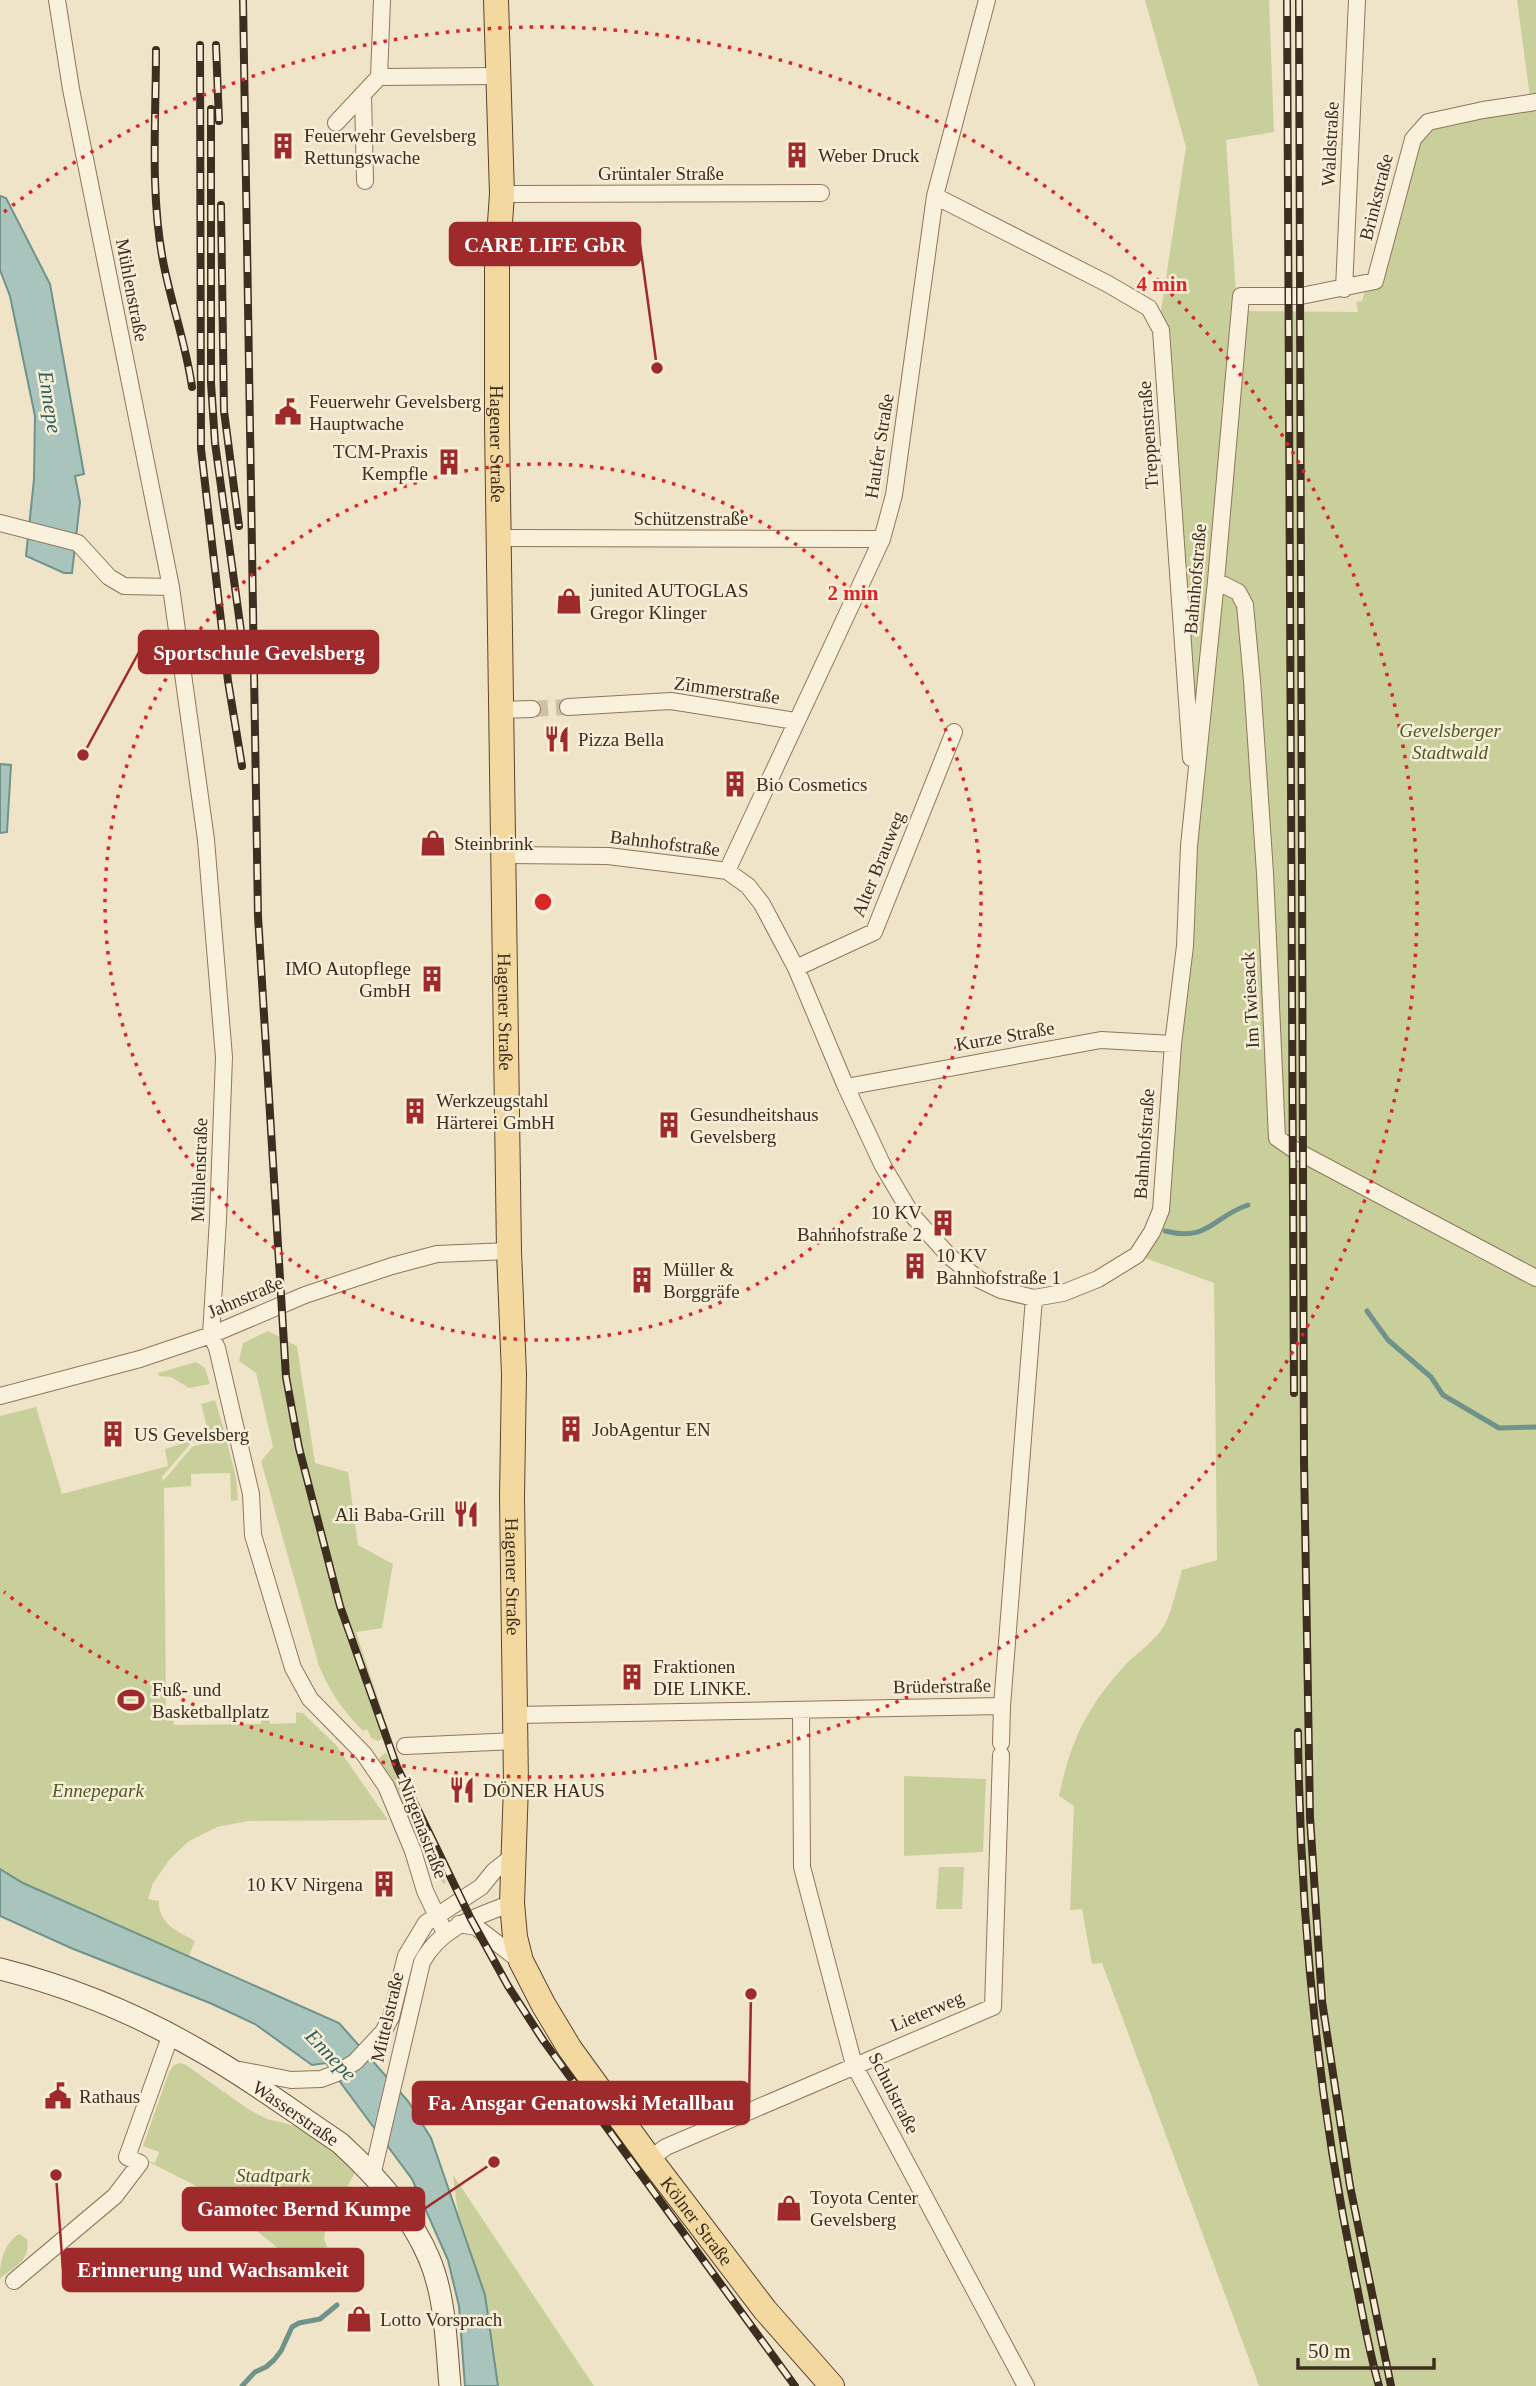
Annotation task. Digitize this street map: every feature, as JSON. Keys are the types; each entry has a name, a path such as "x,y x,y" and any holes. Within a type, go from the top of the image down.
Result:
{"main road":[{"name":"Hagener Straße","path":"496,0 502,194 497,266 509,1251 514,1374 512,1497 516,1741 512,1903 520,1961 570,2049"},
{"name":"Wasserstraße","path":"0,1969 71,1991 126,2012 171,2034 340,2143 410,2222 430,2259 442,2307 450,2386"},
{"name":"Kölner Straße","path":"570,2049 650,2160 765,2310 832,2386"}],"street":[{"name":"Mühlenstraße","path":"57,0 71,89 170,587 206,840 224,1057 218,1231 211,1335 217,1348 251,1494 253,1535 293,1668 310,1699 338,1729"},
{"path":"337,123 379,76 382,0"},
{"name":"Haufer Straße","path":"727,871 882,539 894,495 935,196 987,0"},
{"name":"Waldstraße","path":"1344,289 1357,0"},
{"path":"379,76 497,76"},
{"path":"363,94 365,181"},
{"name":"Brinkstraße","path":"1344,289 1375,281 1413,139 1428,122 1536,102"},
{"name":"Grüntaler Straße","path":"502,194 821,193"},
{"name":"Treppenstraße","path":"935,196 1108,284 1149,308 1161,330 1194,802"},
{"name":"Bahnhofstraße","path":"504,855 608,856 727,871 748,886 762,904 796,968 883,1166 912,1215 950,1257 980,1280 1001,1290 1034,1298 1063,1293 1104,1275 1137,1255 1153,1232 1161,1210 1173,1045 1185,946 1189,846 1241,296 1301,296 1344,289"},
{"path":"0,523 78,543 110,577 124,586 170,587"},
{"name":"Schützenstraße","path":"500,538 882,539"},
{"name":"Im Twiesack","path":"1216,581 1238,592 1245,606 1265,873 1277,1138 1536,1278"},
{"name":"Zimmerstraße","path":"568,707 671,701 795,722"},
{"path":"503,710 532,709"},
{"name":"Alter Brauweg","path":"796,968 874,932 954,732"},
{"name":"Kurze Straße","path":"846,1087 1101,1040 1173,1045"},
{"name":"Jahnstraße","path":"0,1396 140,1359 211,1335 305,1295 391,1266 437,1254 509,1251"},
{"name":"Brüderstraße","path":"516,1714 1002,1706 1034,1298"},
{"name":"Lieterweg","path":"650,2160 666,2147 993,2007 1002,1706"},
{"name":"Schulstraße","path":"801,1710 802,1867 854,2065 1026,2386"},
{"name":"Nirgenastraße","path":"338,1729 364,1754 386,1786 445,1933"},
{"path":"405,1746 516,1741"},
{"name":"Mittelstraße","path":"227,2068 291,2080 321,2079 355,2062 383,2032 391,2017 406,1956 426,1923 481,1887 494,1871 513,1856"},
{"name":"Mittelstraße","path":"372,2176 422,1962 445,1933 512,1903"},
{"path":"460,1924 476,1927 520,1961"},
{"path":"13,2281 115,2196 140,2163 127,2157 171,2034"}],"green space":[{"name":"Gevelsberger Stadtwald","path":"1145,0 1269,0 1274,132 1226,140 1237,311 1358,312 1356,302 1362,301 1408,138 1431,127 1531,105 1517,0 1536,0 1536,2386 1259,2386 1102,1963 1092,1964 1082,1909 1070,1910 1074,1806 1059,1796 1075,1741 1091,1710 1112,1680 1164,1626 1182,1570 1217,1560 1214,1283 1137,1255 1152,1232 1194,802 1159,324 1186,147"},
{"path":"268,1331 297,1346 315,1463 348,1472 358,1545 393,1564 382,1628 356,1632 390,1735 378,1741 371,1738 367,1729 363,1731 343,1708 319,1666 261,1461 273,1447 256,1373 239,1361 243,1343"},
{"path":"196,1362 205,1368 210,1384 189,1388 171,1377 159,1376 158,1373"},
{"name":"Ennepepark","path":"215,1400 225,1433 191,1443 162,1477 163,1481 192,1447 224,1437 236,1477 238,1500 231,1501 230,1473 191,1474 191,1486 164,1488 166,1710 173,1711 174,1725 261,1724 261,1711 269,1711 270,1724 296,1723 296,1712 303,1713 336,1745 388,1820 248,1821 217,1827 189,1841 170,1859 153,1883 148,1899 159,1901 165,1921 195,1941 189,1956 23,1883 0,1869 0,1416 36,1407 62,1494 168,1466 165,1449 209,1435 201,1404"},
{"path":"386,1752 421,1833 446,1882 443,1884 439,1876 436,1876 426,1853 421,1850 397,1792 379,1759"},
{"path":"904,1776 986,1779 983,1852 904,1856"},
{"path":"939,1867 964,1867 962,1909 936,1909"},
{"name":"Stadtpark","path":"180,2063 248,2109 267,2119 296,2126 338,2154 355,2172 325,2232 327,2247 308,2255 305,2252 291,2259 212,2194 145,2160 155,2163 159,2152 143,2146 169,2072 174,2065"},
{"path":"453,2175 594,2386 498,2386 485,2295 458,2214"},
{"path":"19,2234 27,2239 28,2247 24,2258 0,2279 4,2254 9,2243"}],"water":[{"name":"Ennepe","path":"0,196 6,198 50,284 84,474 75,476 80,502 72,573 64,573 26,556 34,479 35,416 10,296 0,270"},
{"path":"0,764 11,765 7,832 0,833"},
{"name":"Ennepe","path":"0,1869 23,1883 339,2023 408,2101 431,2138 485,2295 498,2386 465,2386 459,2306 448,2260 412,2179 326,2063 312,2065 255,2024 0,1916"}],"waterway":[{"path":"1165,1231 1180,1234 1201,1231 1248,1205"},
{"path":"1367,1311 1388,1340 1431,1377 1443,1395 1499,1428 1536,1427"},
{"path":"242,2386 255,2372 274,2360 292,2327 320,2319 337,2305"}],"tunnel":[{"path":"532,709 568,707"}],"railway":[{"path":"243,0 258,916 286,1377 299,1448 340,1606 397,1767 471,1919 508,1986 543,2040 795,2386"},
{"path":"1287,0 1294,1393"},
{"path":"1299,0 1304,1460 1310,1817 1322,2001 1350,2186 1391,2386"},
{"path":"200,45 201,449 228,681 242,766"},
{"path":"216,45 219,121"},
{"path":"156,50 156,209 166,277 192,387"},
{"path":"211,109 211,383 215,443 241,631"},
{"path":"221,205 224,411 239,526"},
{"path":"1298,1732 1302,1868 1321,2071 1341,2205 1379,2386"}],"place":[{"name":"Feuerwehr Gevelsberg Rettungswache","path":"283,146"},
{"name":"Weber Druck","path":"797,155"},
{"name":"CARE LIFE GbR","path":"657,368"},
{"name":"Feuerwehr Gevelsberg Hauptwache","path":"288,412"},
{"name":"TCM-Praxis Kempfle","path":"449,462"},
{"name":"junited AUTOGLAS Gregor Klinger","path":"569,601"},
{"name":"Pizza Bella","path":"557,739"},
{"name":"Sportschule Gevelsberg","path":"83,755"},
{"name":"Bio Cosmetics","path":"735,784"},
{"name":"Steinbrink","path":"433,843"},
{"name":"IMO Autopflege GmbH","path":"432,979"},
{"name":"Werkzeugstahl Härterei GmbH","path":"415,1111"},
{"name":"Gesundheitshaus Gevelsberg","path":"669,1125"},
{"name":"10 KV Bahnhofstraße 2","path":"943,1223"},
{"name":"10 KV Bahnhofstraße 1","path":"915,1266"},
{"name":"Müller & Borggräfe","path":"642,1280"},
{"name":"JobAgentur EN","path":"571,1429"},
{"name":"US Gevelsberg","path":"113,1434"},
{"name":"Ali Baba-Grill","path":"466,1514"},
{"name":"Fraktionen DIE LINKE.","path":"632,1677"},
{"name":"Fuß- und Basketballplatz","path":"131,1700"},
{"name":"DÖNER HAUS","path":"462,1790"},
{"name":"10 KV Nirgena","path":"384,1884"},
{"name":"Fa. Ansgar Genatowski Metallbau","path":"751,1994"},
{"name":"Rathaus","path":"58,2096"},
{"name":"Gamotec Bernd Kumpe","path":"494,2162"},
{"name":"Erinnerung und Wachsamkeit","path":"56,2175"},
{"name":"Toyota Center Gevelsberg","path":"789,2208"},
{"name":"Lotto Vorsprach","path":"359,2319"}]}
